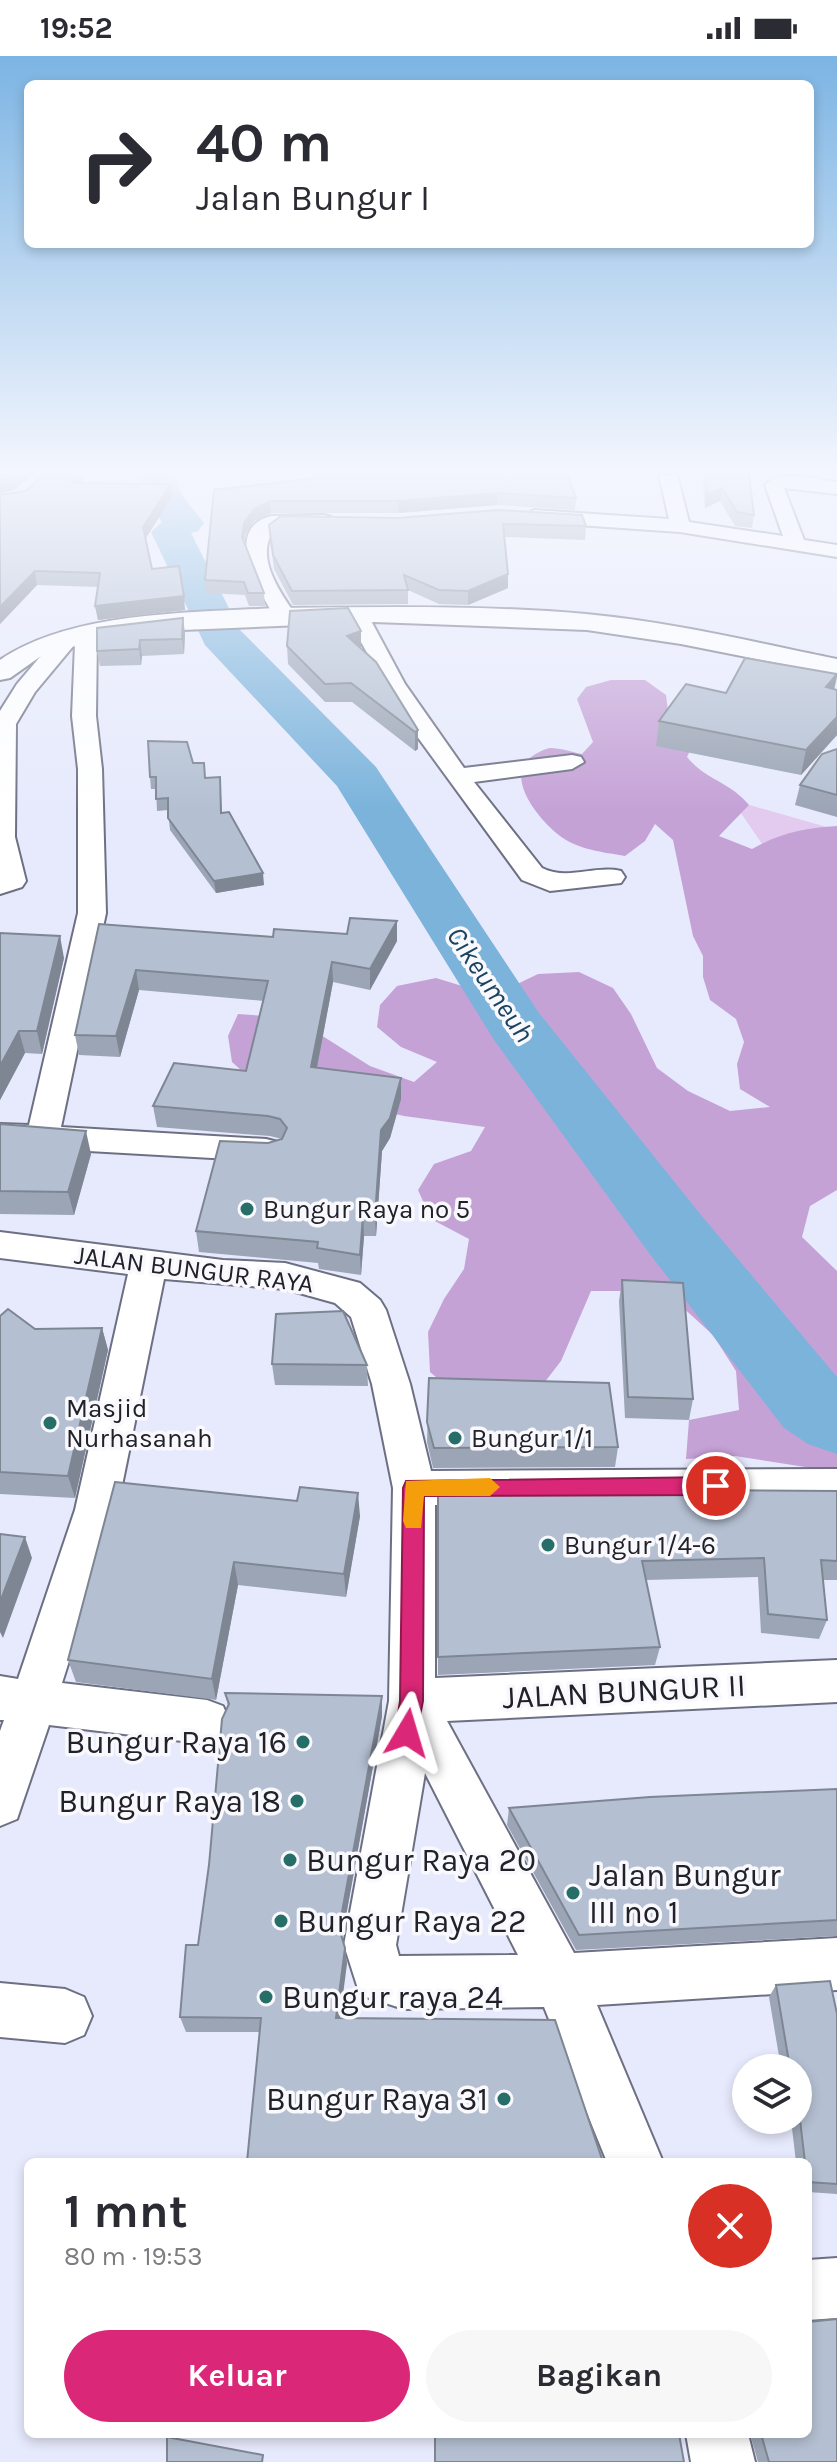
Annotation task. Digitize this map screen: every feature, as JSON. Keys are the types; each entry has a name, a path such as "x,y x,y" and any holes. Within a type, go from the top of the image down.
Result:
{"street":[{"path":"270,587 287,618"},
{"path":"358,617 370,643 460,776 538,880 550,883 611,877"},
{"path":"0,672 14,658 77,635 170,620 358,617 585,622 651,631 837,667"},
{"path":"0,886 12,881 2,837 4,724 25,689 77,635"},
{"path":"42,1139 92,913 90,769 77,635"},
{"path":"460,776 572,762"},
{"path":"0,1135 269,1150"},
{"name":"JALAN BUNGUR RAYA","path":"0,1245 285,1276 347,1293 367,1310 378,1339 414,1488 412,1701 393,1827 370,1945 379,1976 391,1983 561,1983"},
{"path":"0,1802 17,1700 96,1510 149,1263"},
{"path":"414,1488 837,1486"},
{"name":"JALAN BUNGUR II","path":"412,1701 837,1681"},
{"path":"17,1700 207,1722"},
{"name":"JALAN BUNGUR RAYA","path":"412,1701 561,1983 633,2158"},
{"path":"561,1983 837,1964"},
{"path":"0,2010 65,2016"},
{"path":"812,2290 837,2288"},
{"path":"718,2438 723,2462"}],"shaded area":[{"path":"611,680 645,680 666,695 668,711 694,742 687,757 749,805 719,836 752,849 793,832 837,826 837,1190 810,1206 802,1237 837,1271 837,1472 735,1456 686,1459 689,1420 739,1410 736,1371 713,1335 679,1304 644,1291 591,1291 561,1361 534,1396 496,1429 430,1372 428,1332 444,1299 464,1269 469,1239 431,1219 418,1190 434,1164 471,1151 485,1127 404,1116 255,1083 232,1062 228,1036 238,1014 280,1017 313,1030 370,1066 414,1082 437,1062 401,1047 377,1027 380,1005 397,986 436,978 472,989 511,987 538,974 579,972 613,988 631,1014 657,1068 688,1091 730,1111 770,1107 740,1089 737,1064 744,1042 736,1019 710,1000 703,977 703,956 693,936 673,840 655,824 645,841 625,856 583,847 567,841 543,820 522,785 521,774 525,764 534,755 551,748 582,754 593,742 577,699 586,687"},
{"path":"732,800 837,830 837,953"}],"building":[{"path":"0,587 19,587 0,607"},
{"path":"98,587 183,587 184,596 95,606"},
{"path":"246,587 262,587 264,593 248,593"},
{"path":"290,587 407,587 408,590 292,591"},
{"path":"433,587 477,587 468,591"},
{"path":"348,608 361,631 347,636 376,662 418,730 415,732 351,683 325,684 287,646 290,611"},
{"path":"183,618 182,639 140,640 139,649 97,651 97,628"},
{"path":"745,658 837,674 826,687 837,690 837,717 806,750 659,721 686,684 726,693"},
{"path":"148,741 187,742 193,763 204,763 205,778 220,777 221,813 229,812 263,873 214,881 168,818 168,798 156,799 156,777 150,777"},
{"path":"837,749 837,795 800,785 822,754"},
{"path":"350,918 397,921 370,969 332,962 311,1067 401,1078 390,1118 381,1130 375,1216 363,1215 360,1255 317,1248 318,1242 196,1231 220,1141 268,1143 282,1139 287,1128 280,1119 268,1116 153,1106 174,1063 246,1071 268,981 136,970 116,1036 75,1035 99,924 273,937 274,929 347,934"},
{"path":"0,933 60,936 37,1031 19,1031 0,1066"},
{"path":"0,1124 86,1131 68,1192 0,1191"},
{"path":"622,1280 683,1283 693,1399 628,1397"},
{"name":"Masjid Nurhasanah","path":"8,1309 35,1329 102,1328 68,1476 0,1472 0,1316"},
{"path":"343,1311 367,1365 272,1364 276,1314"},
{"path":"429,1378 609,1383 618,1447 434,1448 427,1422"},
{"path":"115,1482 297,1501 300,1487 358,1493 344,1574 234,1562 212,1679 68,1660"},
{"path":"438,1488 837,1491 837,1561 821,1560 827,1620 768,1614 764,1558 642,1561 660,1647 438,1657"},
{"path":"0,1534 25,1537 0,1602"},
{"path":"225,1693 382,1696 339,1928 345,1948 336,2018 555,2020 602,2158 247,2158 261,2018 180,2017 186,1945 198,1945 209,1865 222,1719 229,1704"},
{"path":"837,1789 837,1920 579,1935 509,1808 650,1797"},
{"path":"830,1981 837,2014 837,2184 812,2182 812,2158 805,2158 802,2134 812,2134 812,2054 788,2054 776,1985"},
{"path":"837,2319 837,2462 769,2462 762,2438 812,2438 812,2322"},
{"path":"167,2438 263,2455 262,2462 167,2462"},
{"path":"435,2438 680,2438 684,2462 435,2462"}],"waterway":[{"name":"Cikeumeuh","path":"198,587 221,636 358,778 516,1026 675,1234 813,1405 837,1421"}],"slow traffic":[{"path":"414,1521 414,1488 490,1487"}],"place":[{"name":"Bungur Raya no 5","path":"247,1209"},
{"name":"Masjid Nurhasanah","path":"50,1423"},
{"name":"Bungur 1/1","path":"455,1438"},
{"name":"Bungur 1/4-6","path":"548,1545"},
{"name":"Bungur Raya 16","path":"303,1742"},
{"name":"Bungur Raya 18","path":"297,1801"},
{"name":"Bungur Raya 20","path":"290,1860"},
{"name":"Jalan Bungur III no 1","path":"573,1893"},
{"name":"Bungur Raya 22","path":"281,1921"},
{"name":"Bungur raya 24","path":"266,1997"},
{"name":"Bungur Raya 31","path":"504,2099"}],"route":[{"path":"407,1733 412,1701 414,1488 716,1486"}]}
